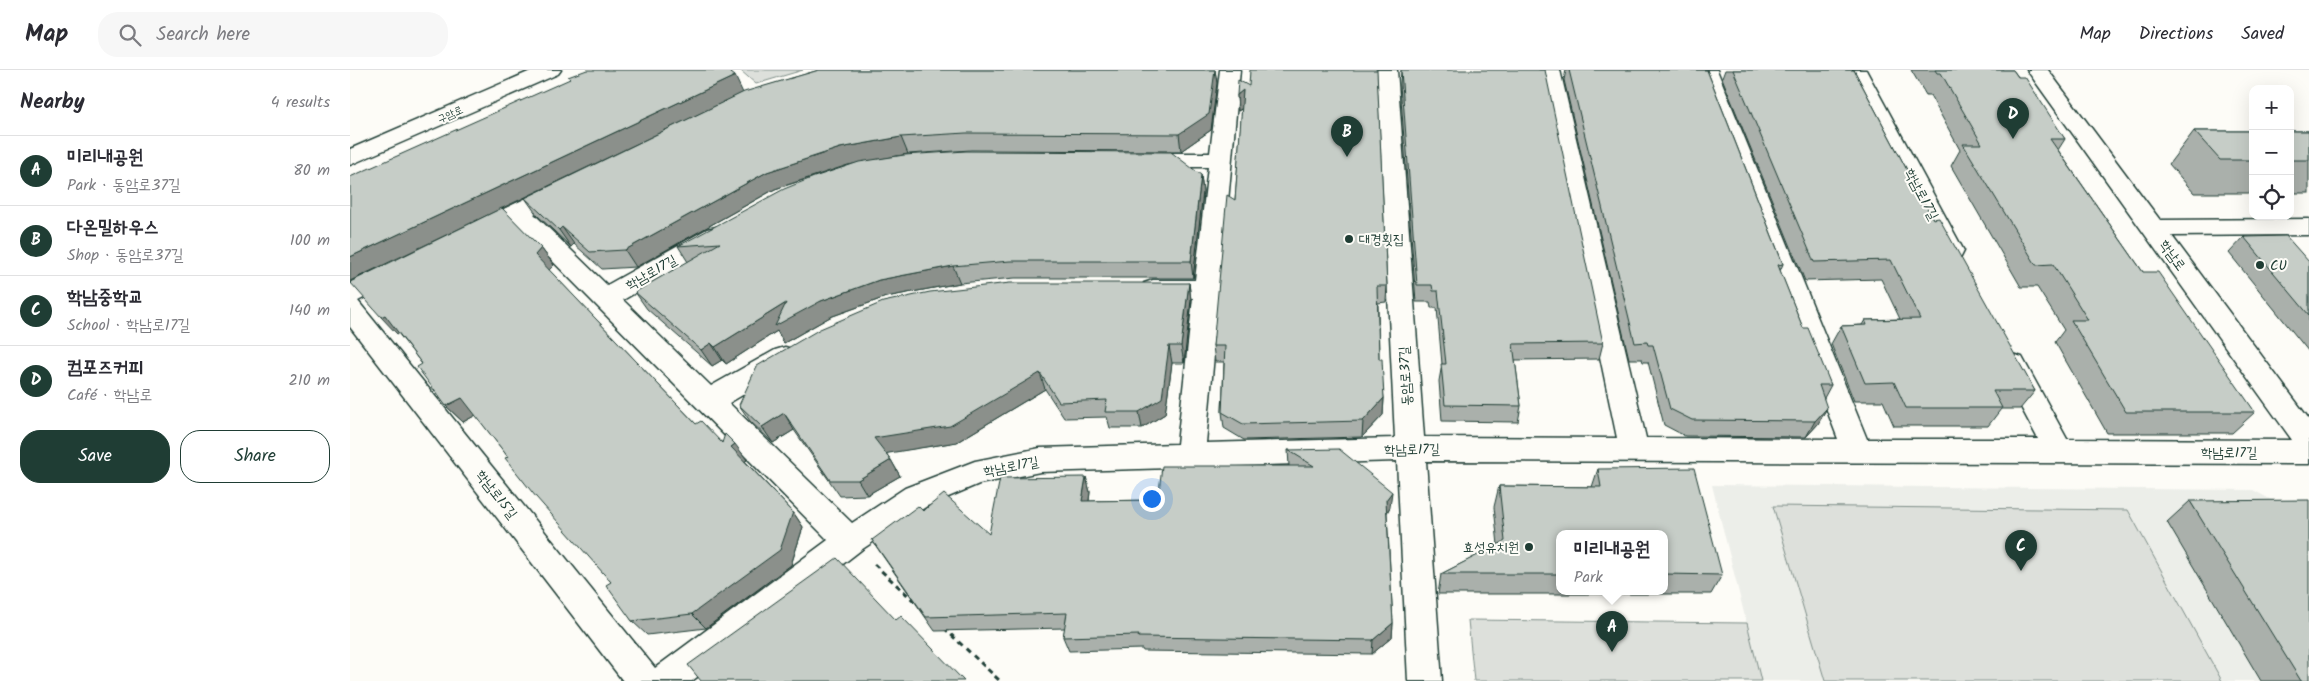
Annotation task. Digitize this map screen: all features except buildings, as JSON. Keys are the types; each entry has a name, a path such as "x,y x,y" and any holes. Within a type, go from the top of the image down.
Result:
{"street":[{"name":"구암로","path":"350,158 550,70"},
{"path":"1190,454 1230,70"},
{"name":"동암로37길","path":"1387,70 1425,681"},
{"path":"1550,70 1634,450"},
{"path":"1707,70 1857,450"},
{"name":"학남로17길","path":"1856,70 1962,269"},
{"name":"학남로","path":"2037,70 2309,441"},
{"path":"1120,159 1220,160"},
{"path":"456,242 579,182"},
{"path":"518,212 850,541"},
{"name":"학남로17길","path":"605,298 733,226"},
{"path":"2153,228 2309,227"},
{"path":"350,294 412,263"},
{"path":"1130,289 1206,289"},
{"name":"학남로15길","path":"350,308 644,681"},
{"path":"709,400 808,344"},
{"path":"2003,347 2058,451"},
{"name":"학남로17길","path":"665,681 850,541 916,497 976,473 1040,460 1410,448 2309,452"}],"path":[{"path":"850,541 921,608"},
{"path":"943,628 1000,681"}],"shaded area":[{"path":"740,70 803,70 756,84"},
{"path":"1712,485 2253,490 2309,520 2309,681 1761,681"},
{"path":"1773,506 2128,510 2222,681 1825,681"},
{"path":"1468,620 1747,623 1761,681 1474,681"}],"place":[{"name":"컴포즈커피","path":"2013,139"},
{"name":"다온밀하우스","path":"1347,157"},
{"name":"대경횟집","path":"1349,239"},
{"name":"CU","path":"2260,265"},
{"name":"효성유치원","path":"1529,547"},
{"name":"학남중학교","path":"2021,571"},
{"name":"미리내공원","path":"1612,652"}]}
